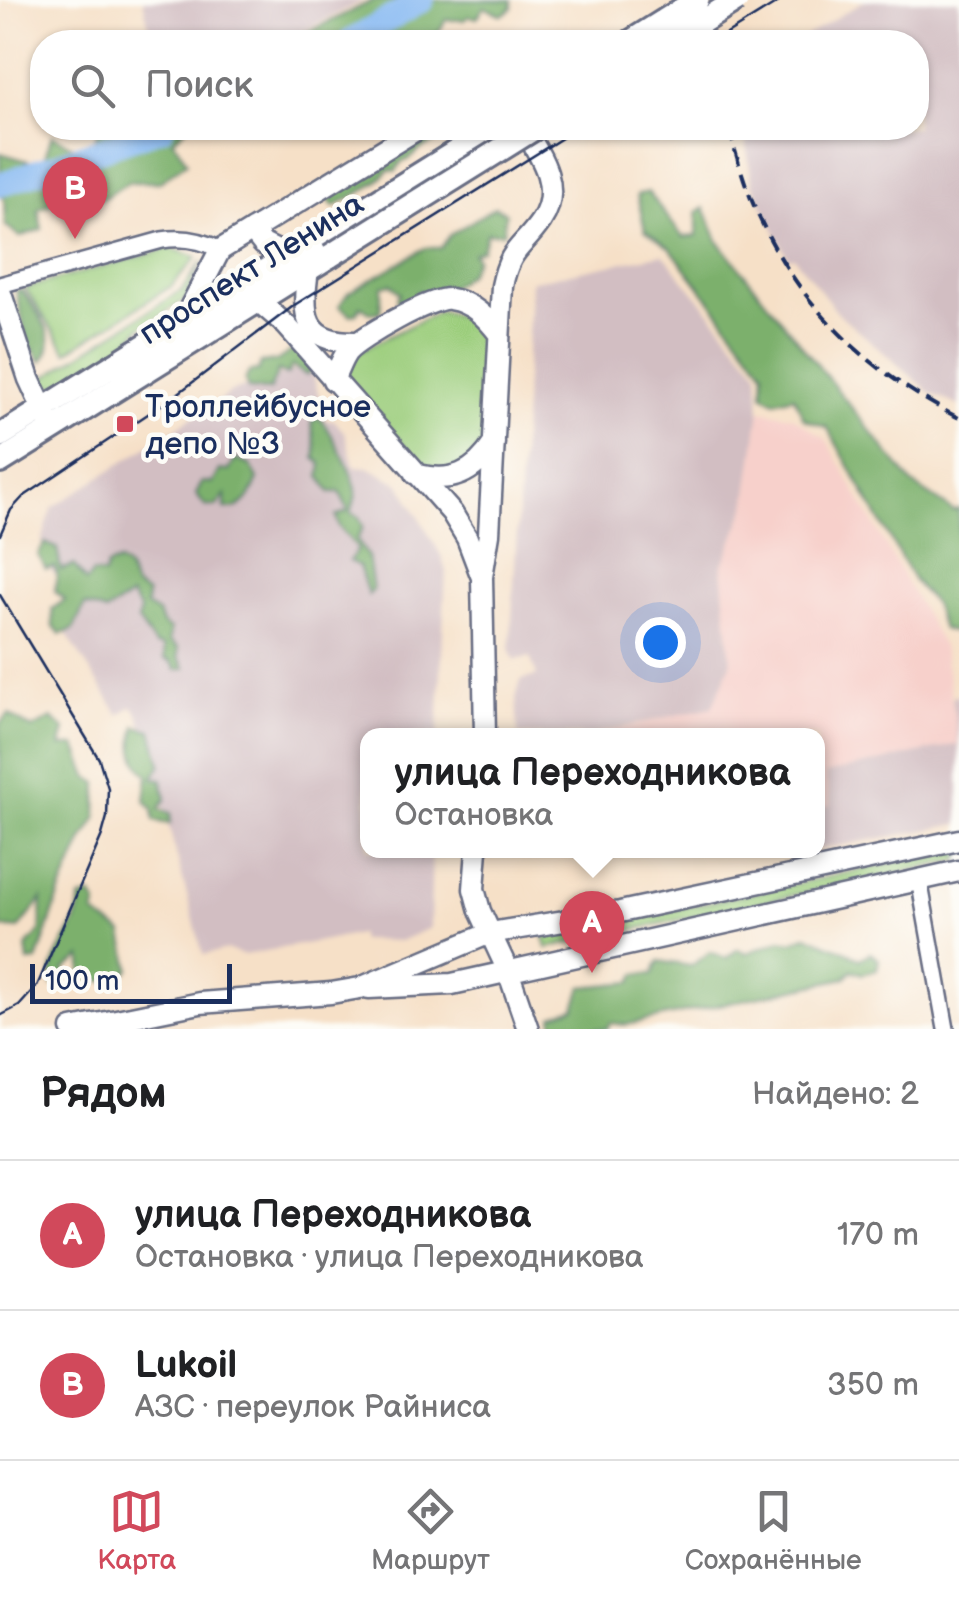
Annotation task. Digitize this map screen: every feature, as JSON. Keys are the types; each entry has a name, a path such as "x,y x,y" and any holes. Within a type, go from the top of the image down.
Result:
{"main road":[{"path":"649,30 698,0"},
{"path":"689,30 737,0"},
{"path":"181,325 220,250 399,140"},
{"name":"проспект Ленина","path":"0,436 48,420 308,270 324,248 477,140"},
{"name":"проспект Ленина","path":"0,462 48,420 285,256 324,248 514,140"},
{"path":"485,728 482,577 489,534 506,265 516,247 541,221 550,196 545,162 531,140"},
{"path":"252,230 263,244 285,256"},
{"path":"308,270 307,321 323,338 337,343 357,342"},
{"path":"0,288 29,379 48,420"},
{"path":"334,380 345,354 357,342 434,301 448,298 486,316 499,334"},
{"path":"258,301 286,325 452,513 482,577"},
{"path":"415,473 443,479 458,477 480,462 494,444"},
{"path":"360,988 490,933 620,912 959,840"},
{"path":"476,858 474,889 480,911 508,971 528,1029"},
{"path":"72,1029 159,1010 360,988 452,984 959,871"}],"street":[{"path":"0,288 162,240 204,242 220,250"},
{"path":"919,879 946,1029"}],"shaded area":[{"path":"143,0 365,0 305,30 149,30"},
{"path":"865,0 959,0 959,406 932,394 839,314 794,257 788,258 752,184 746,140 929,140 929,30 816,30"},
{"path":"663,254 758,371 760,410 746,508 722,567 731,664 712,707 620,728 518,728 516,698 521,680 537,676 530,657 515,660 510,652 531,281"},
{"path":"310,365 326,421 334,420 345,433 354,466 368,467 400,484 442,557 446,572 438,728 360,728 360,858 432,858 430,928 400,941 359,940 359,934 244,955 226,950 203,955 139,715 132,706 119,715 52,612 70,600 47,563 42,541 52,508 233,391"},
{"path":"760,410 792,416 826,439 943,647 959,744 825,774 825,728 622,728 712,706 731,664 722,567 746,508"},
{"path":"959,694 959,824 825,849 825,806 831,805 825,774 958,744 952,697"},
{"path":"825,774 831,805 825,806"}],"green space":[{"path":"374,0 512,0 512,8 502,15 484,7 477,18 446,20 440,30 312,30"},
{"path":"50,140 61,140 74,147 94,142 173,140 187,162 160,182 129,182 102,199 84,189 38,209 42,229 20,237 5,225 0,153 42,165"},
{"path":"415,140 438,140 401,162 396,171 388,170 371,186 334,207 328,199 342,182 372,172"},
{"path":"648,192 683,237 697,236 697,212 704,208 719,242 913,484 954,511 959,509 959,634 942,629 933,603 914,581 827,427 804,419 794,396 775,401 763,394 764,371 670,248 645,230 637,195"},
{"path":"495,207 506,213 503,233 487,233 482,249 473,253 476,258 469,273 447,290 441,287 429,295 418,291 410,305 403,305 397,300 400,293 391,284 382,286 380,312 371,313 361,306 351,315 339,306 348,293 425,248 441,248 450,235"},
{"path":"170,248 197,257 173,285 67,352 25,288"},
{"path":"202,261 185,300 140,328 122,349 63,386 46,386 44,378 182,290"},
{"path":"16,290 22,290 49,335 50,344 41,362 26,339"},
{"path":"440,311 478,326 491,346 485,443 460,470 424,468 345,379 357,352"},
{"path":"294,349 315,368 306,375 292,366 287,375 278,371 270,390 248,389 245,380 249,372 258,371 261,363 276,361"},
{"path":"320,418 341,452 356,489 351,513 359,517 363,527 357,540 368,557 373,590 368,595 359,566 349,561 358,549 339,527 336,516 348,511 340,492 330,492 320,476 322,464 315,458 312,420"},
{"path":"235,459 250,465 258,479 250,496 232,509 225,509 225,495 216,507 205,506 196,494 202,482 213,483 220,470 229,471"},
{"path":"45,543 57,548 61,570 74,565 86,582 93,573 104,575 107,566 119,562 128,569 135,587 147,594 146,606 158,613 162,624 170,629 169,641 178,648 185,668 176,670 165,659 163,646 155,645 138,621 140,610 131,596 106,612 85,605 73,630 61,634 53,626 52,609 65,600 55,591 54,567 46,569 38,555"},
{"path":"9,714 32,729 52,718 65,730 61,746 76,746 88,777 98,783 97,817 60,893 37,961 28,962 26,947 40,932 42,899 19,929 0,927 0,724"},
{"path":"136,726 152,730 161,764 153,778 162,779 166,799 159,809 171,813 170,824 154,821 153,810 145,800 148,775 134,752"},
{"path":"959,849 959,860 547,948 544,937"},
{"path":"91,895 97,904 94,914 123,933 130,969 112,983 93,983 82,978 82,957 65,969 63,984 58,989 52,984 54,962 75,921 80,899"},
{"path":"808,935 860,959 870,953 879,959 877,970 862,974 852,970 845,978 626,1025 611,1023 607,1029 554,1029 553,1016 575,1008 582,987 632,982 636,974 653,974 659,961 691,966 710,952 726,958 738,949 747,953"}],"waterway":[{"path":"371,30 422,0"},
{"path":"1,184 128,140"}],"tram line":[{"path":"733,30 782,0"},
{"path":"0,535 11,510 23,497 172,398 296,304 559,140"},
{"path":"0,595 99,759 108,788 102,835 37,986 19,1006 0,1016"}],"railway":[{"path":"694,0 703,30"},
{"path":"732,140 748,192 769,238 811,301 862,354 924,399 959,418"}],"place":[{"name":"Lukoil","path":"75,239"},
{"name":"Троллейбусное депо №3","path":"125,424"},
{"name":"улица Переходникова","path":"592,973"}]}
